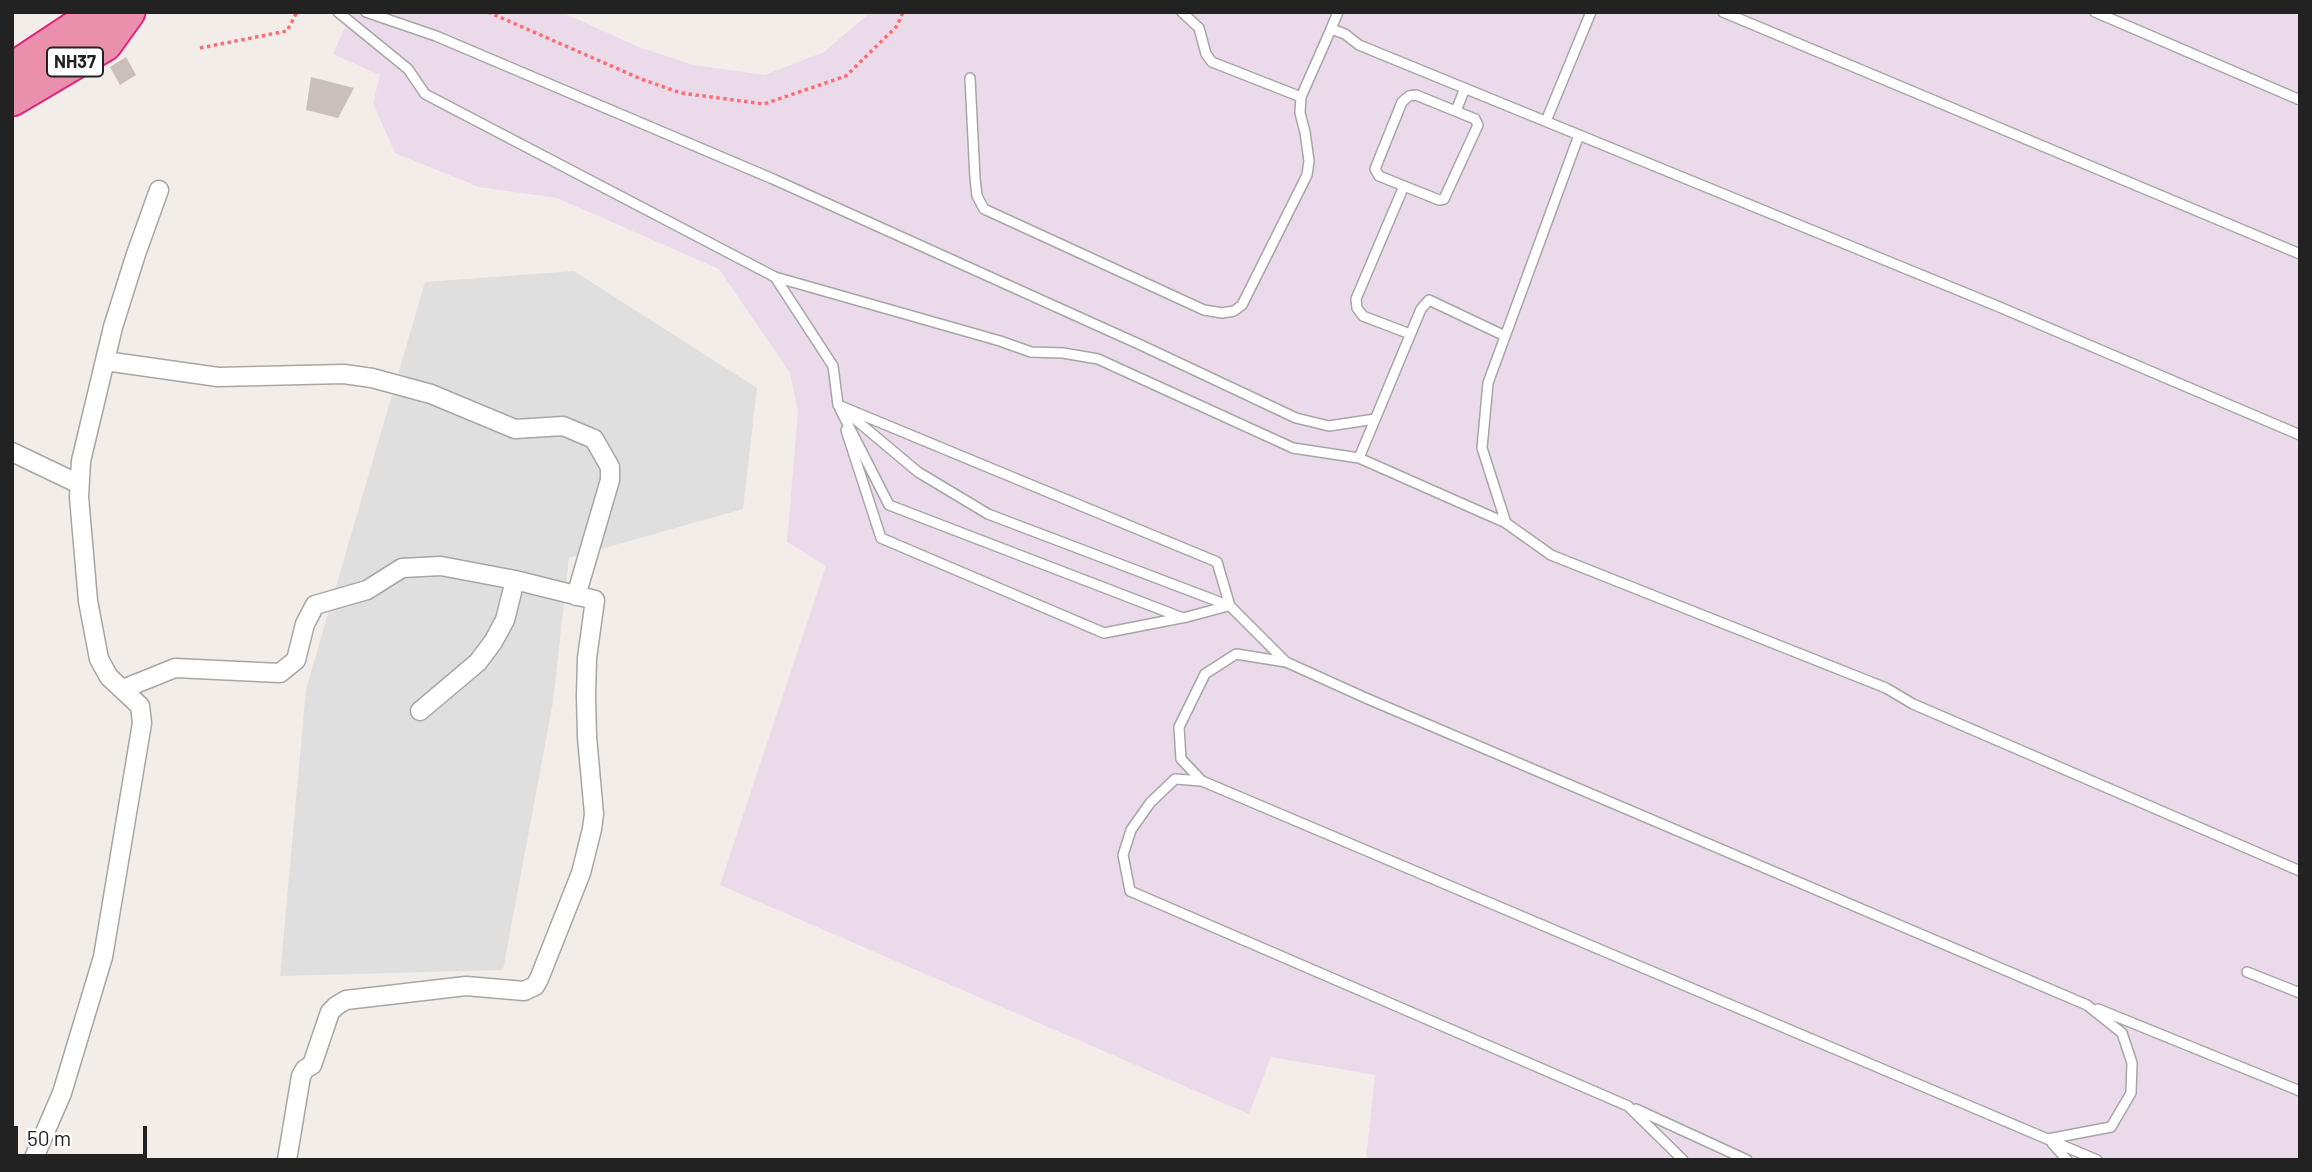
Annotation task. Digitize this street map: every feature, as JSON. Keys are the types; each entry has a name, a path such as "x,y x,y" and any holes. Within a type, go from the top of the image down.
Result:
{"highway":[{"name":"NH37","path":"12,70 104,12"},
{"name":"NH37","path":"12,99 105,44 128,12"}],"street":[{"path":"33,1160 62,1093 103,957 142,723 140,706 115,685 104,670 94,642 79,510 79,484 81,461 106,360 136,254 159,190"},
{"path":"106,360 218,377 319,377 344,374 372,378 431,394 515,429 563,426 594,439 611,467 610,480 576,596"},
{"path":"12,452 79,484"},
{"path":"123,690 176,668 279,673 296,660 305,624 315,605 367,590 402,568 441,566 515,580 595,600 587,658 586,696 594,814 588,853 539,979 535,986 524,991 466,986 352,999 336,1006 330,1012 312,1065 305,1069 301,1076 287,1160"},
{"path":"420,711 478,662 493,642 505,620 515,580"}],"lane":[{"path":"338,12 408,68 425,94 775,277 1031,352 1063,353 1098,359 1293,448 1359,458 1506,523 1551,555 1886,688 1913,705 2300,872"},
{"path":"366,12 436,36 760,174 1143,346 1296,418 1329,426 1375,419"},
{"path":"1182,12 1199,28 1206,54 1212,62 1301,97"},
{"path":"970,78 977,197 984,209 1196,307 1222,313 1234,312 1242,305 1307,175 1309,161 1300,113 1301,97 1338,12"},
{"path":"1546,121 1591,12"},
{"path":"1723,12 2300,254"},
{"path":"2095,12 2300,100"},
{"path":"1331,29 1345,34 1359,45 1997,306 2300,435"},
{"path":"1456,111 1465,88"},
{"path":"1416,95 1475,119 1478,125 1444,199 1439,200 1404,186 1379,176 1375,169 1402,102 1409,96 1416,95"},
{"path":"1506,523 1482,448 1488,383 1579,135"},
{"path":"1404,186 1356,299 1357,308 1363,316 1410,334"},
{"path":"775,277 833,366 838,405 881,538 1104,633 1230,606"},
{"path":"1359,458 1420,309 1429,300 1505,336"},
{"path":"838,405 1217,562 1230,606"},
{"path":"838,405 918,472 988,514 1230,606 1286,662"},
{"path":"838,405 889,505 1183,618"},
{"path":"1202,781 1181,759 1179,727 1205,674 1236,654 1286,662 2087,1004 2300,1091"},
{"path":"1746,1160 1628,1106 1130,891 1123,855 1131,830 1150,803 1175,779 1202,781 2097,1160"},
{"path":"2247,972 2300,993"},
{"path":"2048,1139 2111,1127 2131,1093 2132,1063 2122,1033 2087,1004"},
{"path":"1628,1106 1683,1160"},
{"path":"2048,1139 2067,1160"}],"path":[{"path":"200,48 286,31 297,12"},
{"path":"488,12 641,79 681,93 764,104 846,76 897,26 903,12"}],"shaded area":[{"path":"352,12 561,12 641,48 693,65 765,75 824,52 871,12 2300,12 2300,1160 1366,1160 1375,1075 1271,1057 1249,1114 720,885 826,566 787,542 798,411 790,373 719,269 557,198 479,187 395,153 373,103 380,75 333,54"},
{"path":"574,271 757,388 743,509 569,558 553,702 503,970 280,976 306,689 425,282"}],"building":[{"path":"126,57 136,75 120,85 110,67"},
{"path":"311,77 354,88 338,118 306,110"}]}
